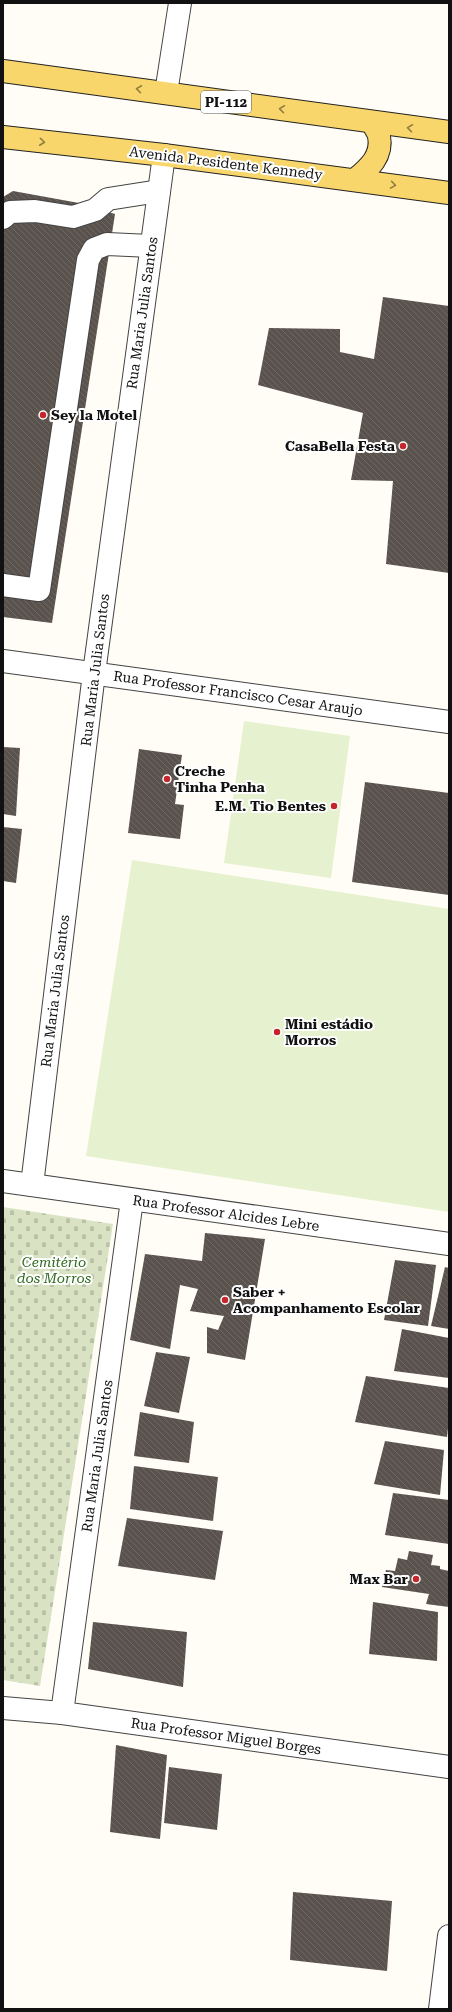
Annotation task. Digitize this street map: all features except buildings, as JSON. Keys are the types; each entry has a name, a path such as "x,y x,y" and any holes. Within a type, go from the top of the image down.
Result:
{"main road":[{"name":"PI-112","path":"3,71 449,132"},
{"path":"356,179 373,165 378,151 379,136 372,122"},
{"name":"Avenida Presidente Kennedy","path":"3,137 356,179 449,193"}],"street":[{"path":"166,93 180,3"},
{"name":"Rua Maria Julia Santos","path":"32,1185 94,673 164,155"},
{"path":"3,218 10,212 35,211 73,217 95,210 108,199 159,192"},
{"path":"3,585 39,590 88,260 94,249 107,244 151,246"},
{"name":"Rua Professor Francisco Cesar Araujo","path":"3,661 449,722"},
{"name":"Rua Professor Alcides Lebre","path":"3,1181 449,1244"},
{"name":"Rua Maria Julia Santos","path":"62,1713 132,1200"},
{"name":"Rua Professor Miguel Borges","path":"3,1708 62,1713 449,1767"},
{"path":"440,2009 449,1936"}],"green space":[{"path":"244,721 350,736 331,878 224,863"},
{"name":"Mini estádio Morros","path":"132,860 449,909 449,1212 86,1156"},
{"name":"Cemitério dos Morros","path":"3,1207 113,1224 40,1686 3,1680"}],"place":[{"name":"Sey la Motel","path":"43,415"},
{"name":"CasaBella Festa","path":"403,446"},
{"name":"Creche Tinha Penha","path":"167,779"},
{"name":"E.M. Tio Bentes","path":"334,806"},
{"name":"Mini estádio Morros","path":"277,1032"},
{"name":"Saber + Acompanhamento Escolar","path":"225,1300"},
{"name":"Max Bar","path":"416,1579"}]}
